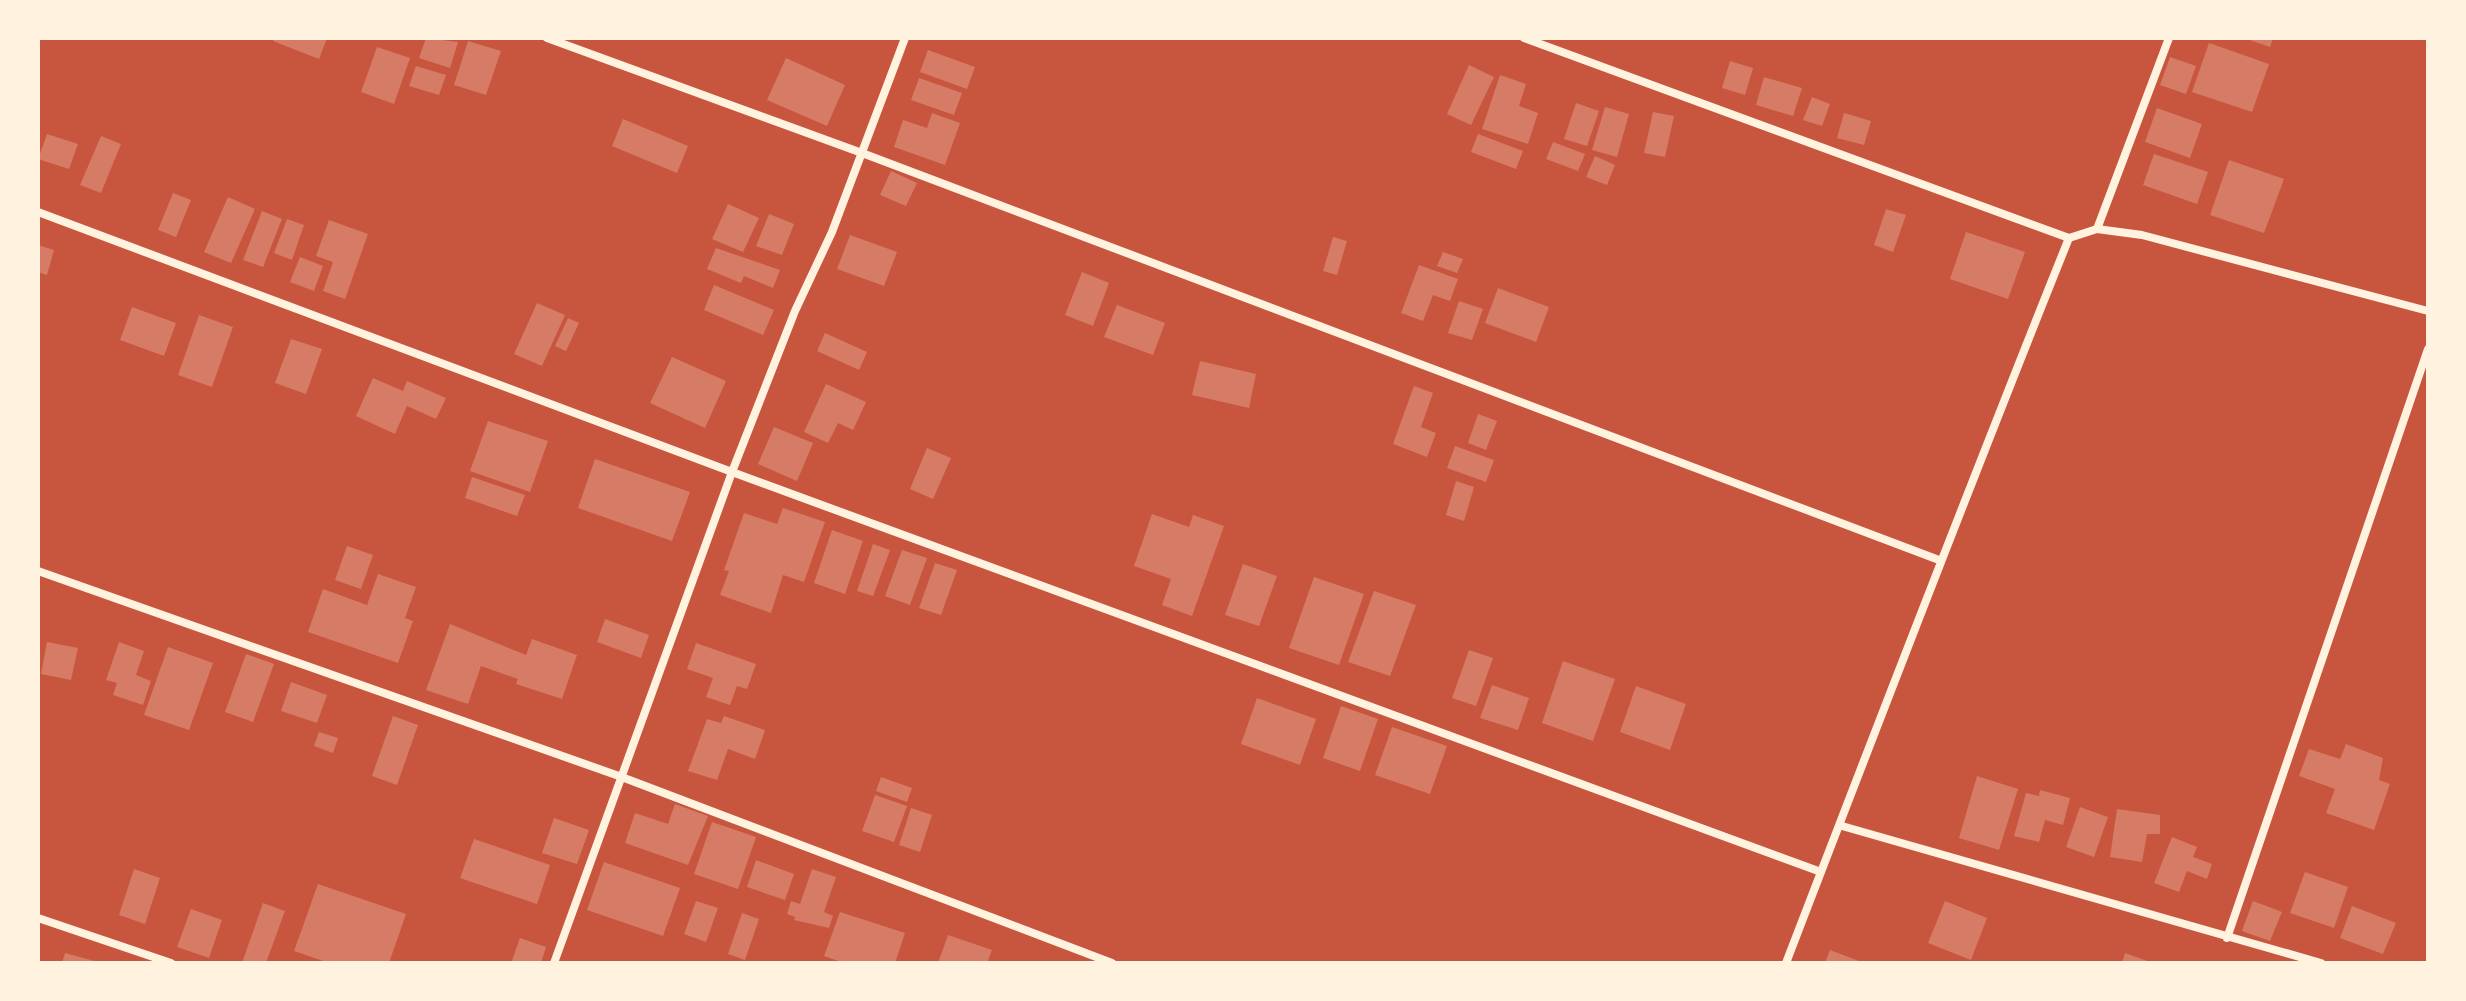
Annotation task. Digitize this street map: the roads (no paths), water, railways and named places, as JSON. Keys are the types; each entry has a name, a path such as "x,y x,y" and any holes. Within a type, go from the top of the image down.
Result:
{"street":[{"path":"547,38 862,153 1939,560"},
{"path":"554,963 619,776 732,472 862,153 905,38"},
{"path":"1524,38 2069,238 2097,229 2142,235 2428,311"},
{"path":"2097,229 2169,38"},
{"path":"38,212 732,472 1821,872"},
{"path":"1786,963 1842,826 1939,560 2069,238"},
{"path":"2227,938 2428,349"},
{"path":"38,571 619,776 1112,963"},
{"path":"1842,826 2321,963"},
{"path":"38,918 171,963"}]}
